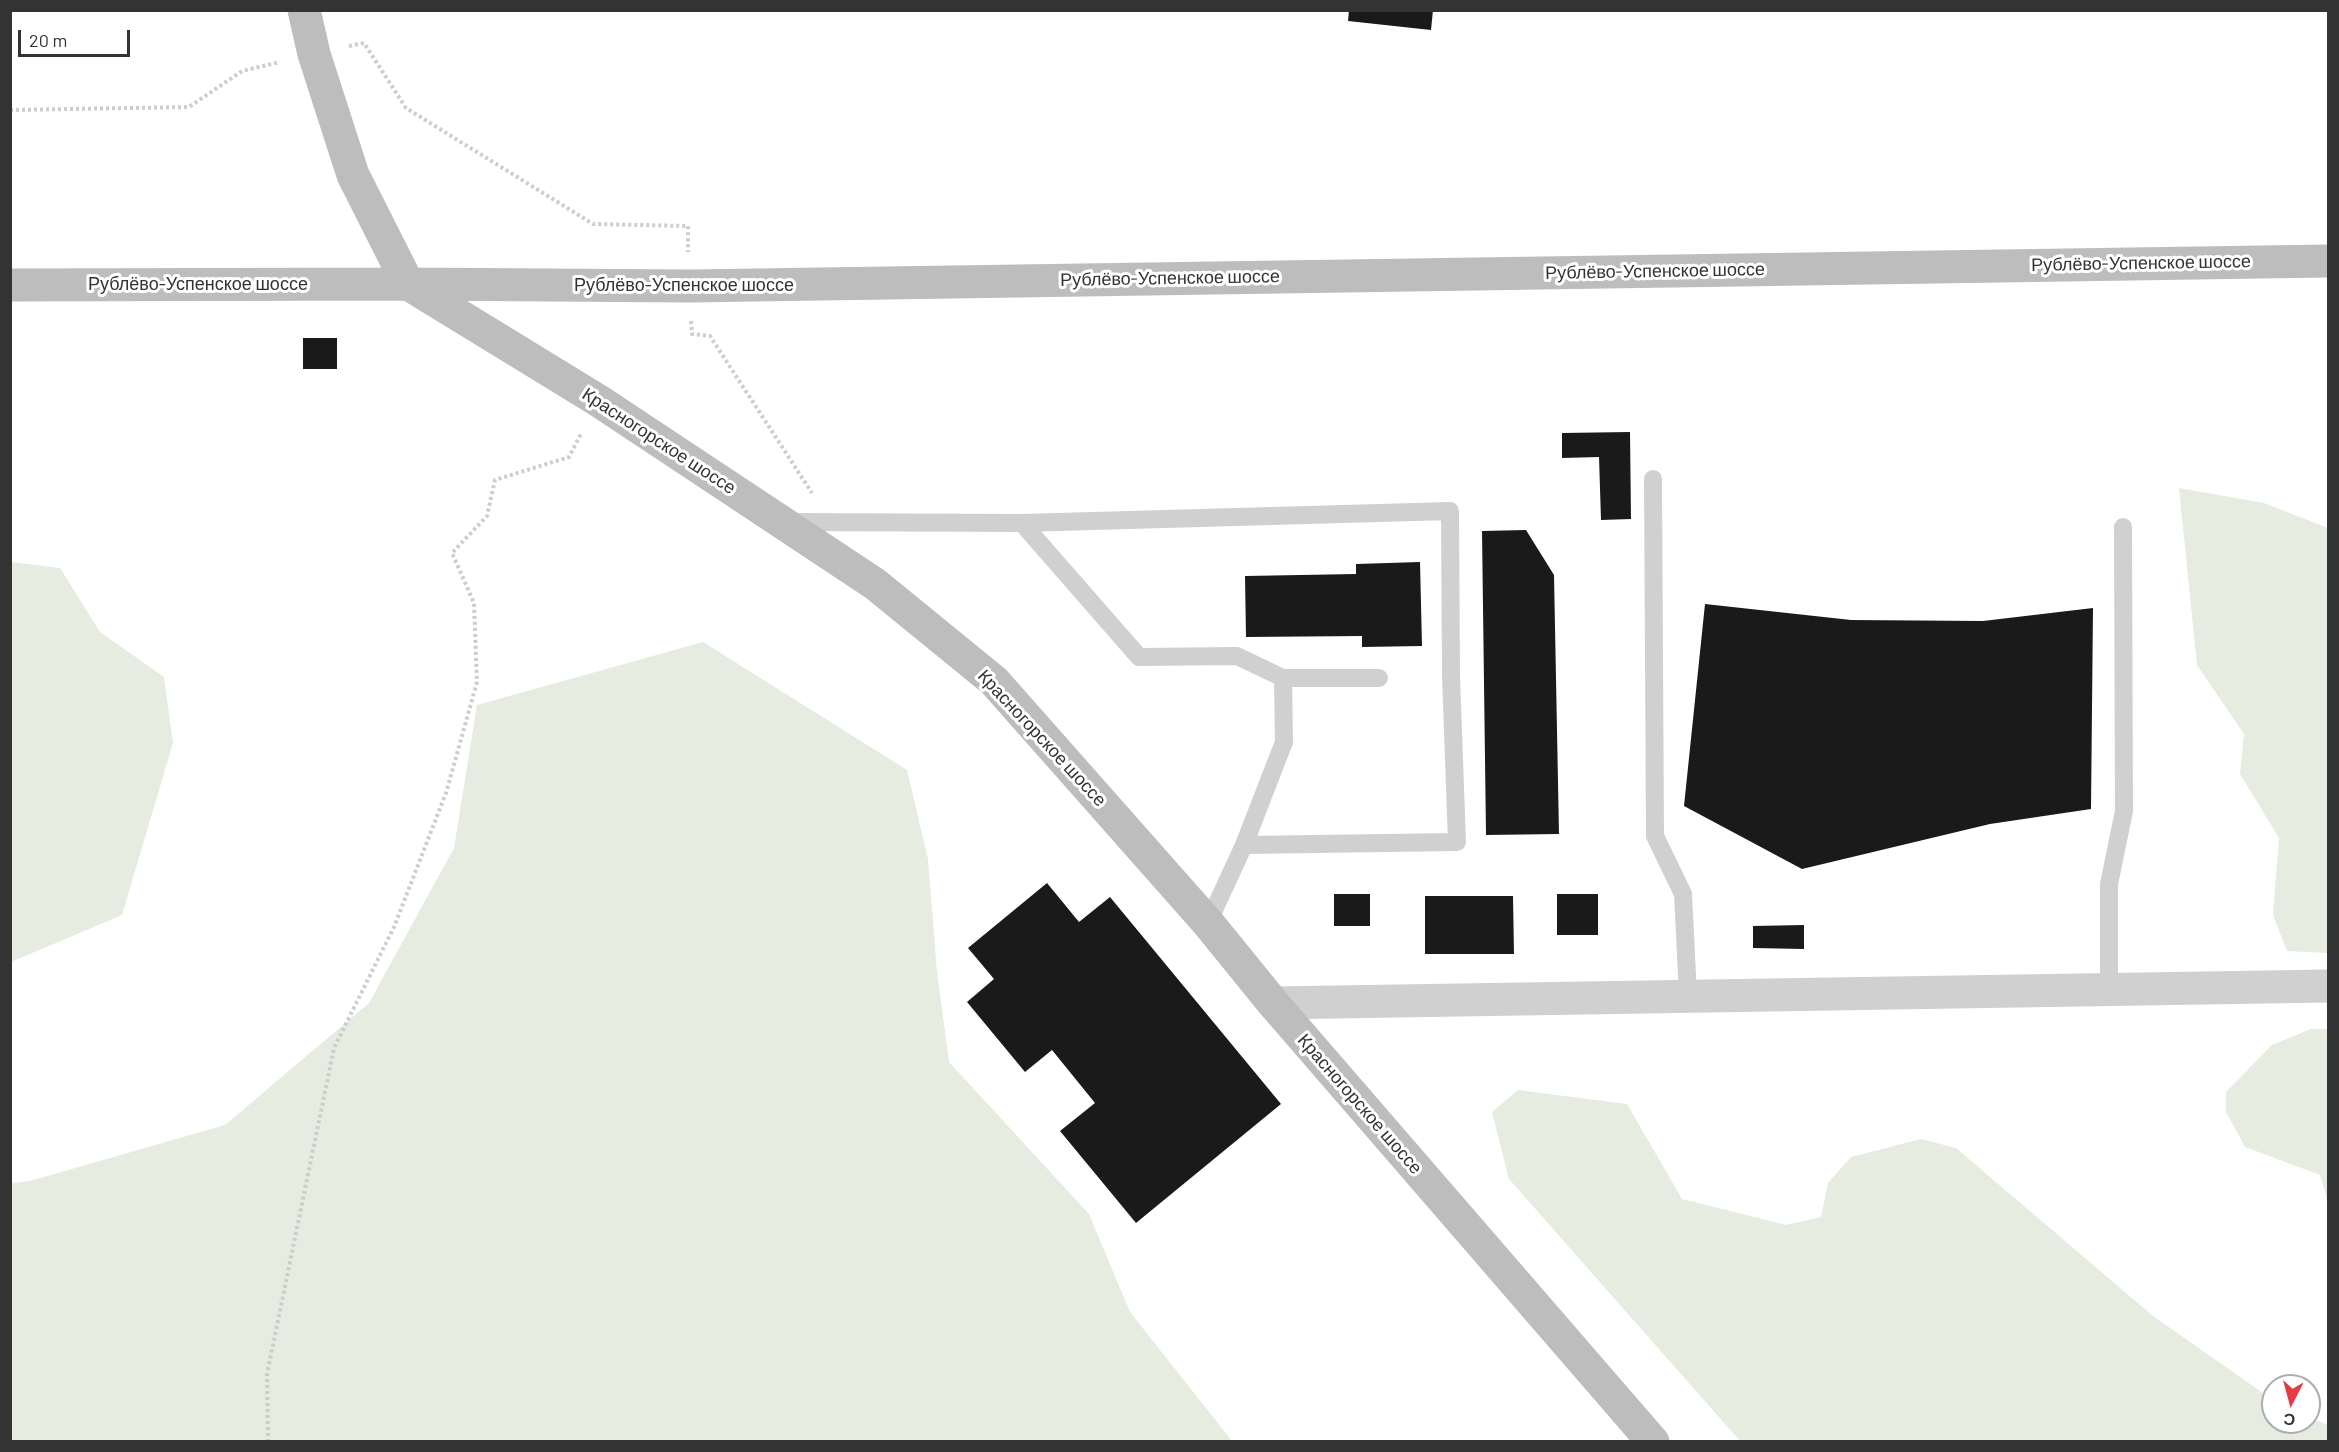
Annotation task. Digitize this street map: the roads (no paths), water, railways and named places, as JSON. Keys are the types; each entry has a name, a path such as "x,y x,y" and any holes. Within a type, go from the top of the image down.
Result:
{"main road":[{"path":"304,10 314,54 353,175 408,284"},
{"name":"Рублёво-Успенское шоссе","path":"10,285 690,286 2328,261"},
{"name":"Красногорское шоссе","path":"408,284 599,401 875,584 994,681 1208,923 1273,1003 1653,1442"}],"street":[{"path":"1273,1003 2328,986"}],"lane":[{"path":"1653,479 1655,836 1683,894 1688,996"},
{"path":"783,522 1022,523 1450,512 1451,676 1457,842 1244,845"},
{"path":"1022,523 1139,657 1237,656 1283,678 1379,678"},
{"path":"2109,990 2109,884 2124,811 2123,527"},
{"path":"1208,923 1244,845 1284,742 1283,678"}]}
